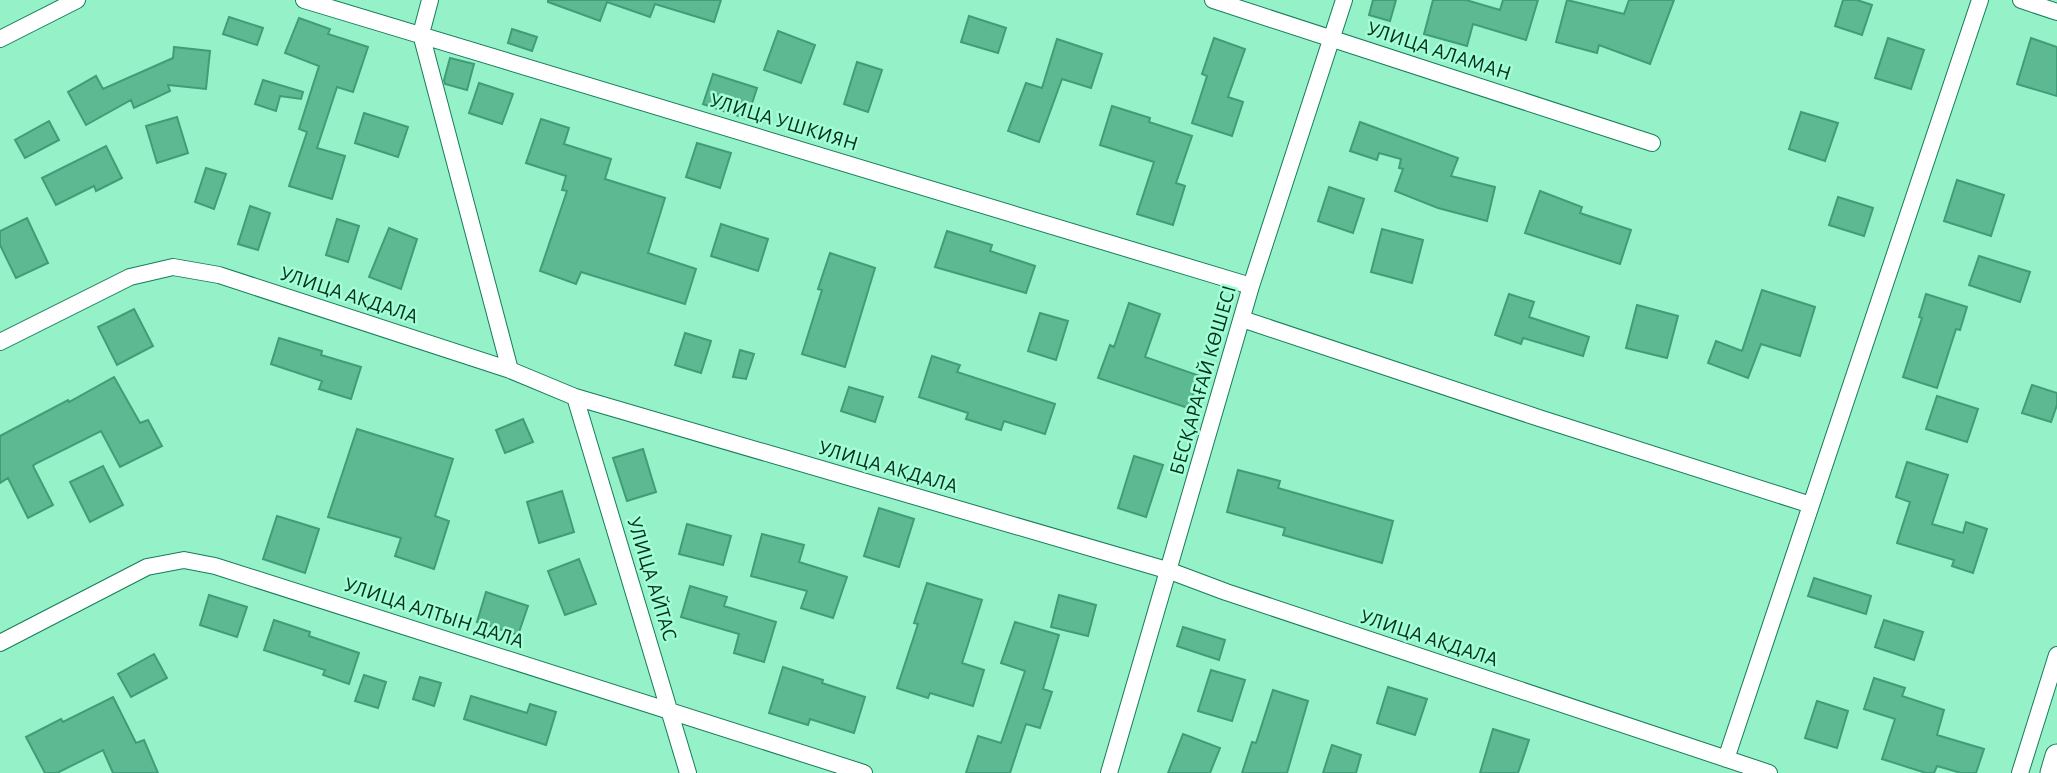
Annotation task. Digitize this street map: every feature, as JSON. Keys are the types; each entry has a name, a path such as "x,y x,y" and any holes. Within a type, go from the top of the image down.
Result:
{"main road":[{"path":"2052,773 2057,756"}],"street":[{"path":"0,39 77,0"},
{"name":"УЛИЦА УШКИЯН","path":"304,0 1251,286"},
{"path":"430,0 421,34 510,370"},
{"name":"УЛИЦА АЛАМАН","path":"1213,0 1652,143"},
{"name":"БЕСҚАРАҒАЙ КӨШЕСІ","path":"1109,773 1251,286 1344,0"},
{"path":"1726,759 1980,0"},
{"path":"2021,0 2057,12"},
{"name":"УЛИЦА АКДАЛА","path":"0,342 130,277 173,267 219,275 510,370 575,397 1170,571 1769,773"},
{"path":"1242,319 1811,505"},
{"name":"УЛИЦА АЙТАС","path":"575,397 688,773"},
{"name":"УЛИЦА АЛТЫН ДАЛА","path":"0,643 147,567 184,560 215,566 864,773"},
{"path":"2020,773 2057,655"}],"building":[{"path":"548,0 721,0 714,22 655,4 650,17 607,2 600,21"},
{"path":"1373,0 1396,0 1390,21 1369,15"},
{"path":"1433,0 1466,0 1500,10 1503,0 1538,0 1526,40 1473,24 1467,46 1424,34"},
{"path":"1567,0 1624,14 1629,0 1674,0 1650,64 1599,45 1597,53 1556,42"},
{"path":"1843,0 1857,0 1872,5 1862,35 1835,26"},
{"path":"969,16 1006,28 998,53 961,42"},
{"path":"229,17 263,28 257,45 223,34"},
{"path":"299,18 330,29 328,34 368,47 353,92 337,87 317,148 345,156 332,199 289,186 307,132 299,129 319,66 285,53"},
{"path":"512,29 537,37 532,51 508,43"},
{"path":"778,31 815,45 801,83 764,70"},
{"path":"1214,38 1245,49 1228,97 1243,102 1232,136 1192,123 1207,76 1202,74"},
{"path":"1888,38 1924,50 1911,89 1875,78"},
{"path":"2031,38 2057,47 2057,96 2017,84"},
{"path":"1057,39 1102,54 1091,88 1062,79 1039,142 1008,131 1026,83 1042,88"},
{"path":"174,47 210,51 206,89 168,85 170,91 134,108 131,100 86,125 68,92 96,76 103,89 173,58"},
{"path":"450,58 474,64 467,90 445,84"},
{"path":"857,62 882,70 868,112 844,104"},
{"path":"713,74 757,88 747,119 703,104"},
{"path":"263,80 303,92 301,99 280,96 276,111 255,104"},
{"path":"479,83 513,94 502,124 469,113"},
{"path":"1112,106 1150,118 1149,122 1192,136 1176,183 1185,186 1173,225 1137,214 1154,162 1100,145"},
{"path":"1801,112 1838,123 1825,161 1789,149"},
{"path":"364,113 408,127 398,157 355,143"},
{"path":"177,117 188,153 157,163 146,126"},
{"path":"541,119 569,128 564,144 611,159 605,179 665,198 648,253 696,269 685,304 581,272 576,284 540,271 567,191 562,190 566,176 526,163"},
{"path":"49,121 59,140 25,158 15,140"},
{"path":"1360,122 1458,158 1451,176 1495,187 1487,221 1438,208 1395,191 1403,169 1399,168 1401,159 1379,153 1377,160 1350,151"},
{"path":"697,143 731,153 720,188 686,177"},
{"path":"106,146 122,178 96,191 94,186 56,205 42,178"},
{"path":"206,168 226,174 214,209 195,202"},
{"path":"1957,180 2004,195 1991,236 1944,221"},
{"path":"1329,187 1364,199 1353,233 1318,221"},
{"path":"1540,191 1582,207 1580,213 1631,230 1620,264 1525,233"},
{"path":"1838,197 1873,208 1864,236 1829,225"},
{"path":"250,206 270,213 258,250 238,244"},
{"path":"27,218 48,263 16,278 0,245 0,231"},
{"path":"337,219 359,226 348,262 326,255"},
{"path":"721,224 768,239 758,271 711,256"},
{"path":"389,228 417,239 401,289 369,277"},
{"path":"1382,229 1423,240 1412,283 1371,272"},
{"path":"947,231 992,245 990,251 1035,266 1026,293 935,267"},
{"path":"830,253 875,268 845,367 802,354 822,290 818,289"},
{"path":"1979,256 2030,272 2020,302 1969,285"},
{"path":"1762,290 1815,307 1800,356 1761,344 1748,378 1708,363 1716,341 1742,351"},
{"path":"1509,294 1534,302 1529,317 1589,337 1583,356 1523,338 1521,344 1495,335"},
{"path":"1926,294 1967,307 1960,330 1956,329 1937,388 1903,377 1922,318 1919,317"},
{"path":"1129,303 1160,314 1145,357 1200,376 1188,408 1098,378 1110,345 1114,347"},
{"path":"1637,305 1678,316 1667,358 1626,348"},
{"path":"134,309 153,346 117,365 98,327"},
{"path":"1040,313 1068,321 1056,360 1028,351"},
{"path":"685,333 711,341 701,373 675,365"},
{"path":"279,338 361,367 351,399 319,389 322,381 271,364"},
{"path":"740,350 754,354 746,379 733,377"},
{"path":"932,356 960,365 957,372 1055,404 1045,434 1004,421 1001,430 966,419 968,413 919,397"},
{"path":"114,377 140,423 148,420 162,446 120,467 101,431 35,464 33,466 53,505 28,518 8,478 0,483 0,436"},
{"path":"2032,385 2057,393 2057,405 2051,422 2022,413"},
{"path":"849,387 883,397 875,422 841,411"},
{"path":"1937,396 1978,409 1967,442 1926,429"},
{"path":"523,419 533,442 505,453 496,430"},
{"path":"357,429 453,459 435,516 449,521 434,569 395,556 401,538 328,517"},
{"path":"643,449 656,492 627,501 613,458"},
{"path":"1134,456 1163,465 1146,517 1118,508"},
{"path":"1907,462 1948,475 1932,524 1963,533 1966,522 1987,529 1973,573 1952,566 1954,560 1897,543 1910,502 1896,497"},
{"path":"103,466 123,505 90,522 70,482"},
{"path":"1238,470 1280,481 1278,488 1393,521 1382,563 1283,535 1285,528 1227,512"},
{"path":"562,491 574,532 539,543 527,502"},
{"path":"879,508 914,519 899,567 864,556"},
{"path":"277,516 319,529 305,573 263,559"},
{"path":"687,524 731,536 723,565 679,554"},
{"path":"762,534 804,545 799,562 847,577 833,618 801,608 807,591 751,576"},
{"path":"579,559 596,604 565,615 548,571"},
{"path":"1814,578 1871,596 1866,614 1808,596"},
{"path":"927,583 982,600 962,663 984,670 973,706 930,693 928,698 897,688 918,624 914,623"},
{"path":"690,586 727,597 724,606 776,622 764,662 734,653 739,634 681,617"},
{"path":"486,592 528,606 518,635 477,622"},
{"path":"209,595 247,607 237,637 200,625"},
{"path":"1059,595 1096,605 1088,636 1051,627"},
{"path":"274,620 310,632 309,636 359,653 349,684 323,675 325,670 264,650"},
{"path":"1884,620 1923,632 1914,660 1875,647"},
{"path":"1015,622 1059,635 1043,689 1052,692 1040,728 1026,724 1010,773 966,773 978,736 1001,743 1025,671 1001,663"},
{"path":"1183,627 1225,640 1219,660 1177,646"},
{"path":"154,654 167,678 131,697 118,674"},
{"path":"783,667 865,697 854,733 810,719 808,725 769,713"},
{"path":"1211,670 1245,680 1232,721 1198,711"},
{"path":"364,675 386,682 378,708 355,701"},
{"path":"420,677 441,683 434,706 413,699"},
{"path":"1874,678 1905,688 1902,696 1944,710 1937,735 1984,749 1976,773 1961,773 1937,766 1934,773 1926,773 1882,759 1895,719 1864,709"},
{"path":"1388,687 1427,699 1415,735 1377,723"},
{"path":"1273,690 1308,701 1287,773 1242,773 1252,742 1256,743"},
{"path":"471,696 527,713 530,704 556,712 546,745 464,719"},
{"path":"113,697 136,743 144,740 158,773 113,773 103,750 57,773 45,773 26,737"},
{"path":"1817,701 1848,711 1837,748 1805,738"},
{"path":"1493,729 1529,740 1518,773 1480,773"},
{"path":"1183,734 1220,748 1210,773 1168,773"},
{"path":"1332,745 1361,755 1356,773 1323,773"}]}
